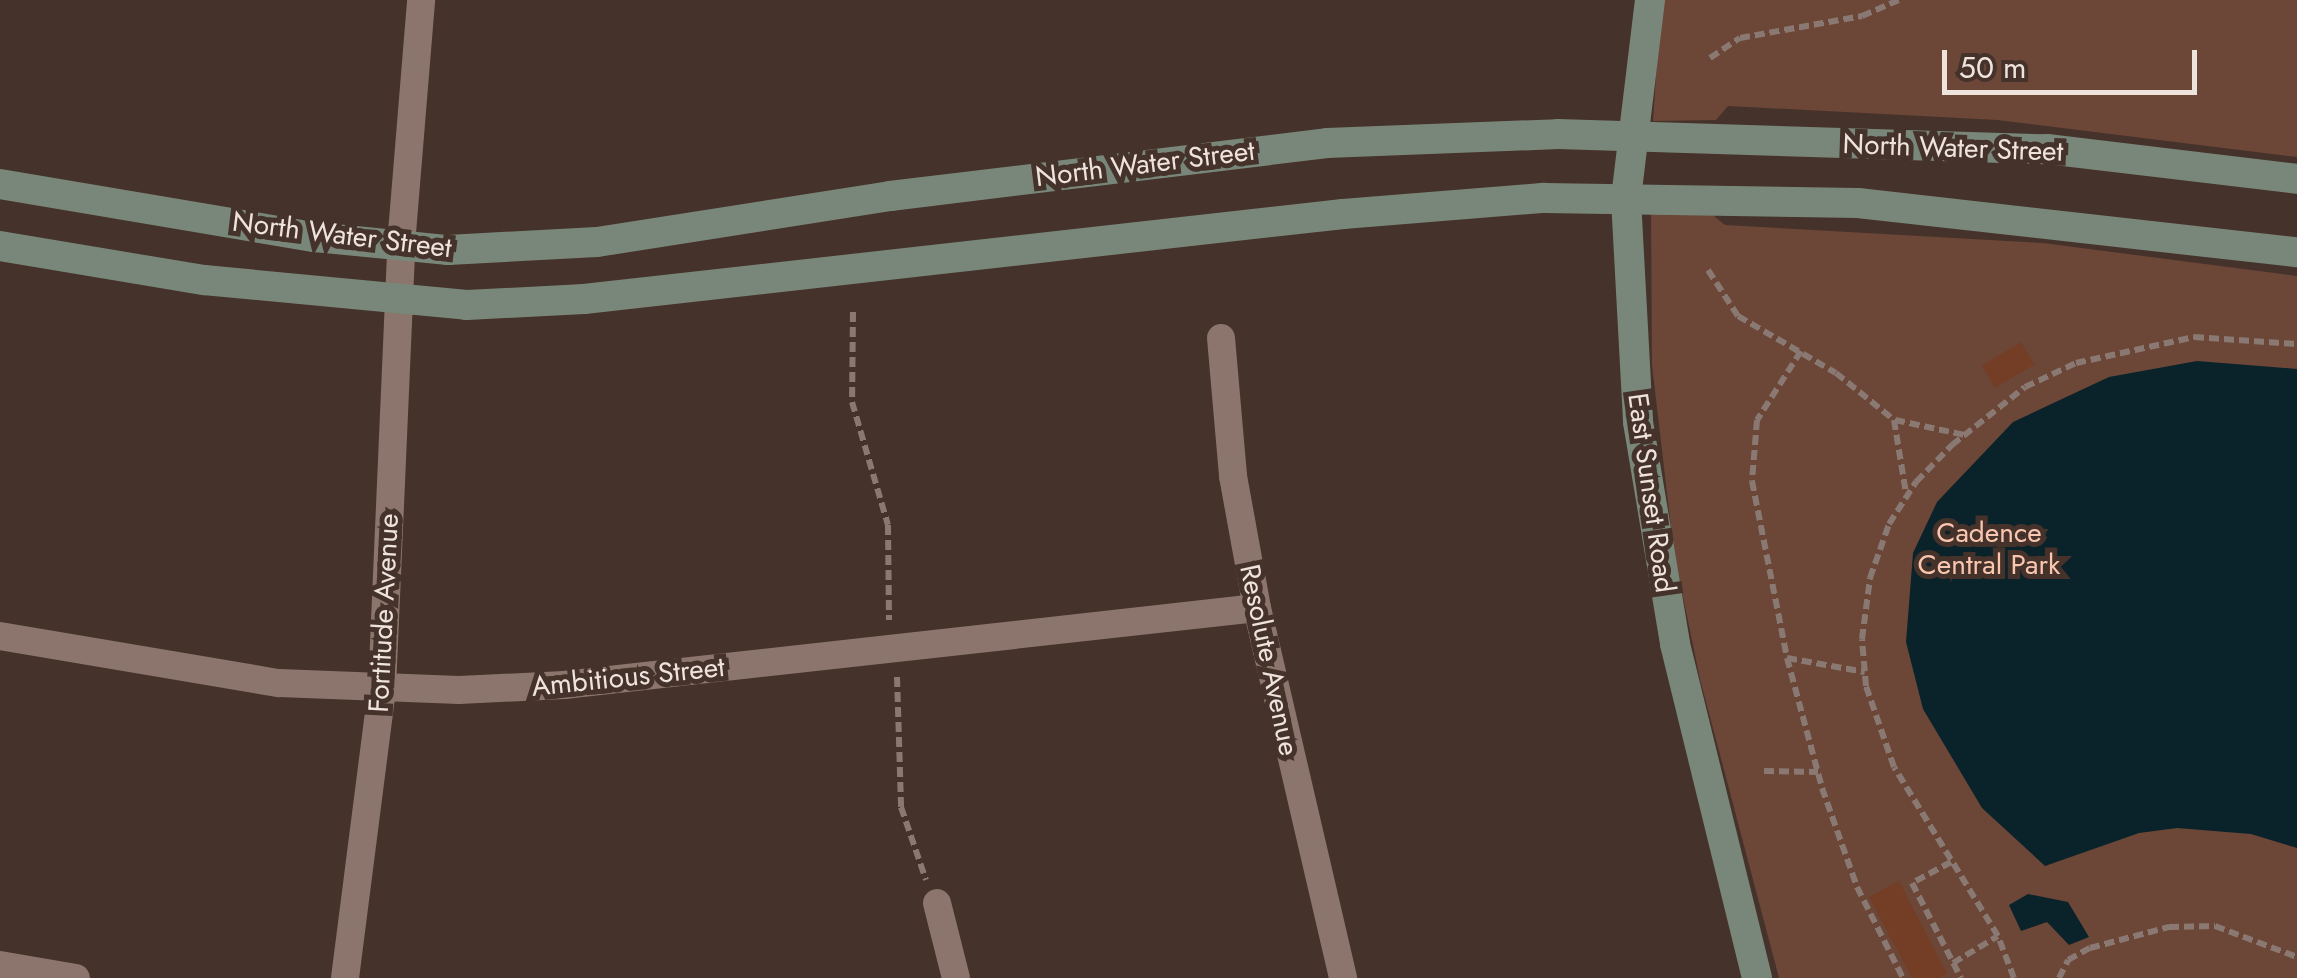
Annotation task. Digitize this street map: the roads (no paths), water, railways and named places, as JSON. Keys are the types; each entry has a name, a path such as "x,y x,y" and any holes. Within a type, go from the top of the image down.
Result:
{"main road":[{"name":"East Sunset Road","path":"1650,0 1629,137 1626,199 1638,422 1653,538 1757,978"},
{"name":"North Water Street","path":"0,184 401,245 500,250 597,242 890,196 1327,144 1629,137 2047,148 2297,179"},
{"name":"North Water Street","path":"0,246 204,280 398,302 584,298 1343,214 1544,198 1858,203 2297,252"}],"street":[{"name":"Fortitude Avenue","path":"345,978 382,689 401,245 421,0"},
{"name":"Resolute Avenue","path":"1221,338 1233,476 1256,608 1342,978"},
{"name":"Ambitious Street","path":"0,636 279,683 382,689 564,685 1256,608"},
{"path":"937,902 956,978"},
{"path":"0,965 76,978"}],"water":[{"path":"2197,361 2297,369 2297,848 2251,834 2177,828 2139,833 2045,866 1982,808 1923,709 1906,642 1913,553 1937,502 2013,422 2109,377"},
{"path":"2028,894 2068,902 2089,937 2069,945 2047,922 2021,931 2009,905"}],"park label":[{"name":"Cadence Central Park","path":"1989,549"}]}
